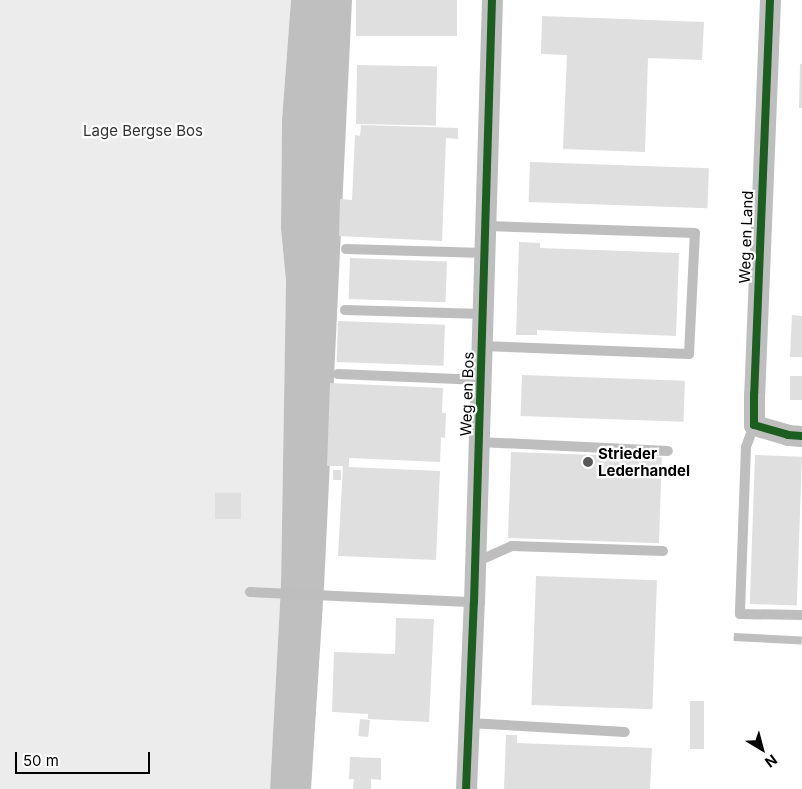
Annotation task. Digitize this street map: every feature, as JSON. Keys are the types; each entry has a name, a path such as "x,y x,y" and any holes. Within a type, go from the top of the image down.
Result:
{"street":[{"name":"Weg en Bos","path":"466,789 476,562 492,0"},
{"name":"Weg en Land","path":"754,426 770,0"},
{"path":"754,426 788,435 802,436"}],"lane":[{"path":"482,346 689,354 695,233 486,226"},
{"path":"346,249 485,253"},
{"path":"345,310 483,314"},
{"path":"338,374 481,380"},
{"name":"Weg en Land","path":"754,426 746,447 740,614 802,615"},
{"path":"479,442 668,450"},
{"path":"476,562 512,546 663,551"},
{"path":"250,592 474,602"},
{"path":"469,724 626,732"}],"green space":[{"name":"Lage Bergse Bos","path":"0,0 291,0 282,120 281,229 286,281 281,585 270,789 0,789"}],"shaded area":[{"path":"291,0 352,0 324,587 311,789 270,789 281,585 286,281 281,229 282,120"},
{"path":"734,633 802,637 801,645 734,641"}],"building":[{"path":"356,0 457,0 457,36 356,36"},
{"path":"542,16 704,22 702,60 648,58 645,152 563,149 567,55 541,54"},
{"path":"800,64 802,64 802,108 799,108"},
{"path":"357,65 437,66 436,125 356,124"},
{"path":"361,125 458,128 458,139 446,138 442,241 339,236 340,199 352,200 355,135 360,136"},
{"path":"530,162 709,168 707,208 529,202"},
{"path":"519,242 540,243 540,248 679,253 676,336 537,330 537,335 516,335"},
{"path":"350,258 447,261 446,302 349,299"},
{"path":"792,315 802,316 802,357 790,357"},
{"path":"338,321 445,325 444,366 337,362"},
{"path":"522,375 685,381 683,422 521,416"},
{"path":"790,376 802,376 802,400 790,400"},
{"path":"330,383 443,388 442,413 446,413 445,438 441,437 440,462 349,458 349,467 440,471 436,560 338,556 343,466 327,466"},
{"path":"511,452 662,457 659,543 508,538"},
{"path":"755,455 802,457 797,606 750,604"},
{"path":"333,470 341,470 341,480 333,480"},
{"path":"215,493 241,493 241,519 215,519"},
{"path":"536,576 657,580 652,709 531,705"},
{"path":"396,618 434,619 429,722 368,719 368,714 332,712 334,652 395,654"},
{"path":"690,701 704,701 704,749 690,749"},
{"path":"360,719 370,720 368,737 358,736"},
{"path":"506,735 517,735 517,743 652,748 650,789 504,789"},
{"path":"350,757 381,758 381,780 371,779 371,789 353,789 354,779 349,779"}],"cycle path":[{"path":"466,789 474,602 492,0"},
{"path":"770,0 754,425 788,435 802,436"}],"place":[{"name":"Strieder Lederhandel","path":"588,462"}]}
